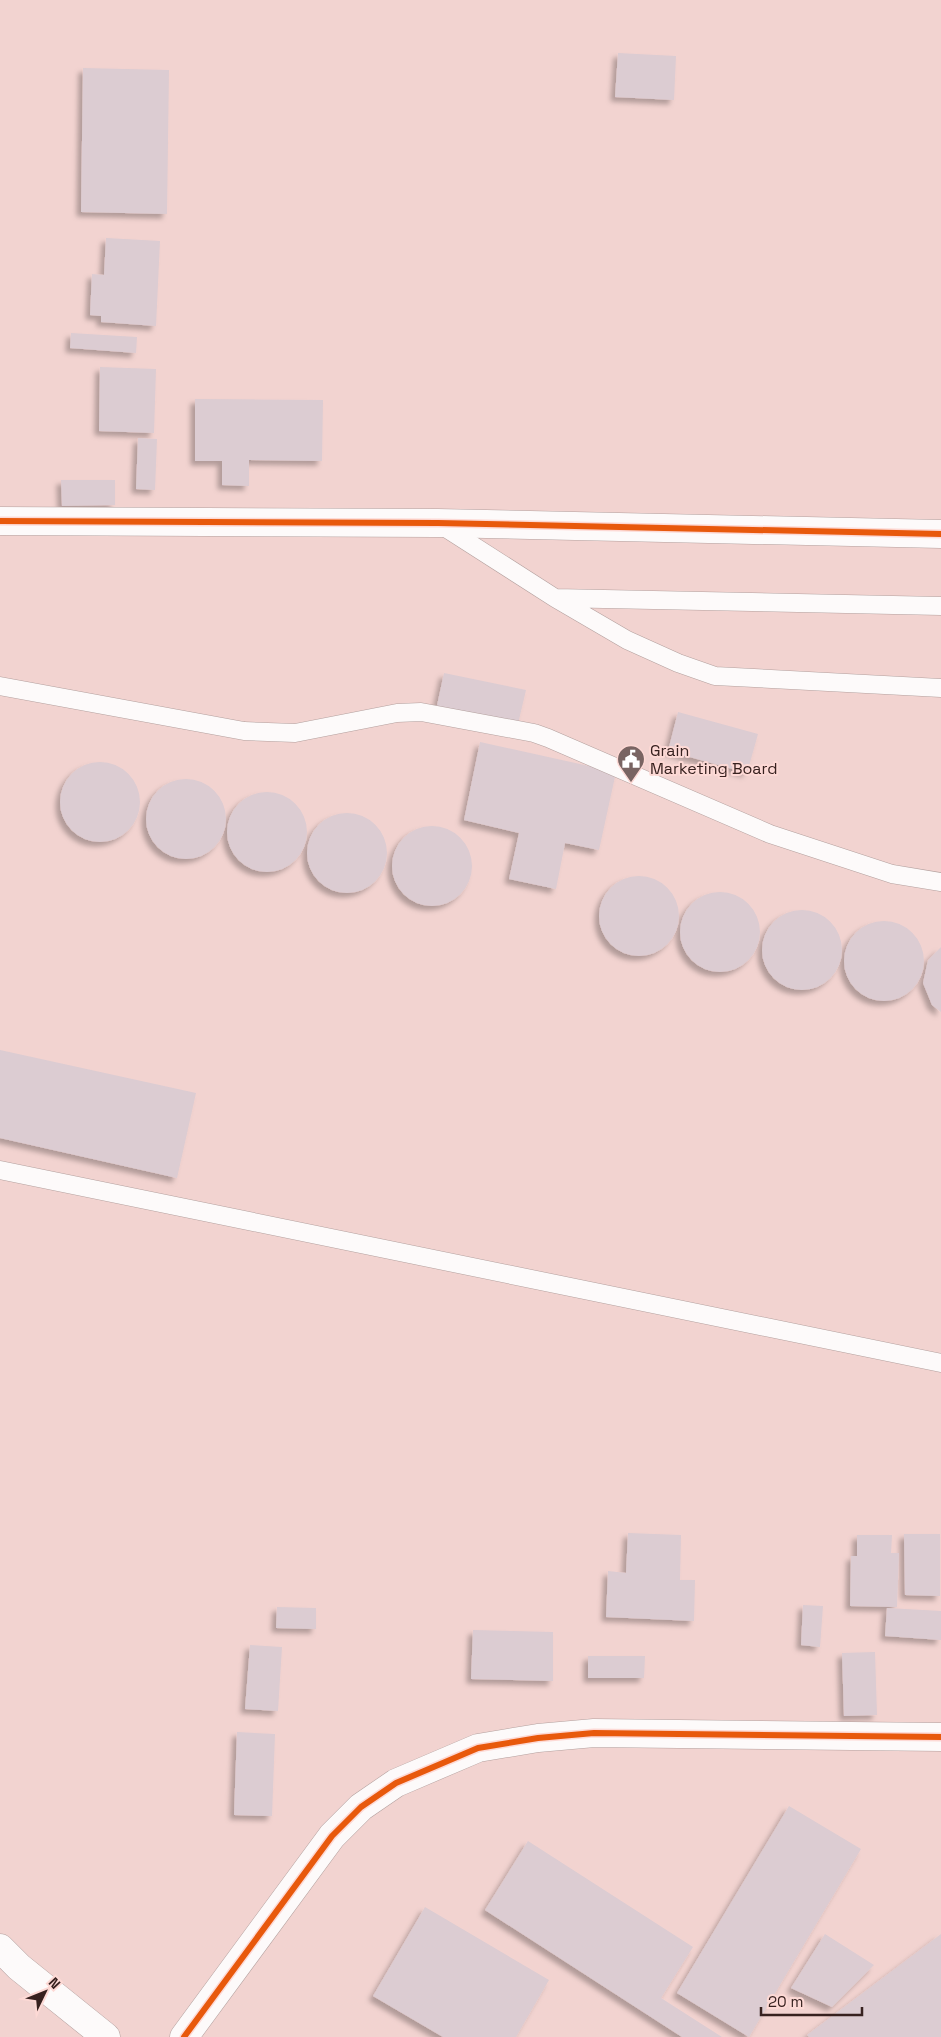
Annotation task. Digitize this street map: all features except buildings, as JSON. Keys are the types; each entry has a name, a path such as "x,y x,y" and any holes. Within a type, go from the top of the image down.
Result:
{"street":[{"path":"0,521 438,523 941,534"},
{"path":"184,2037 332,1836 356,1813 396,1783 478,1748 538,1738 594,1733 941,1737"},
{"path":"0,1948 19,1967 106,2037"}],"lane":[{"path":"438,523 555,598 627,640 678,663 715,676 941,688"},
{"path":"555,598 941,606"},
{"path":"0,686 244,731 295,733 397,713 421,712 534,734 548,738 770,834 892,874 941,882"},
{"path":"0,1170 941,1363"}],"shaded area":[{"path":"0,0 941,0 941,2037 0,2037"}],"cycle path":[{"path":"0,521 438,523 941,534"},
{"path":"184,2037 332,1836 361,1807 396,1783 478,1748 538,1738 594,1733 941,1737"}],"place":[{"name":"Grain Marketing Board","path":"631,783"}]}
